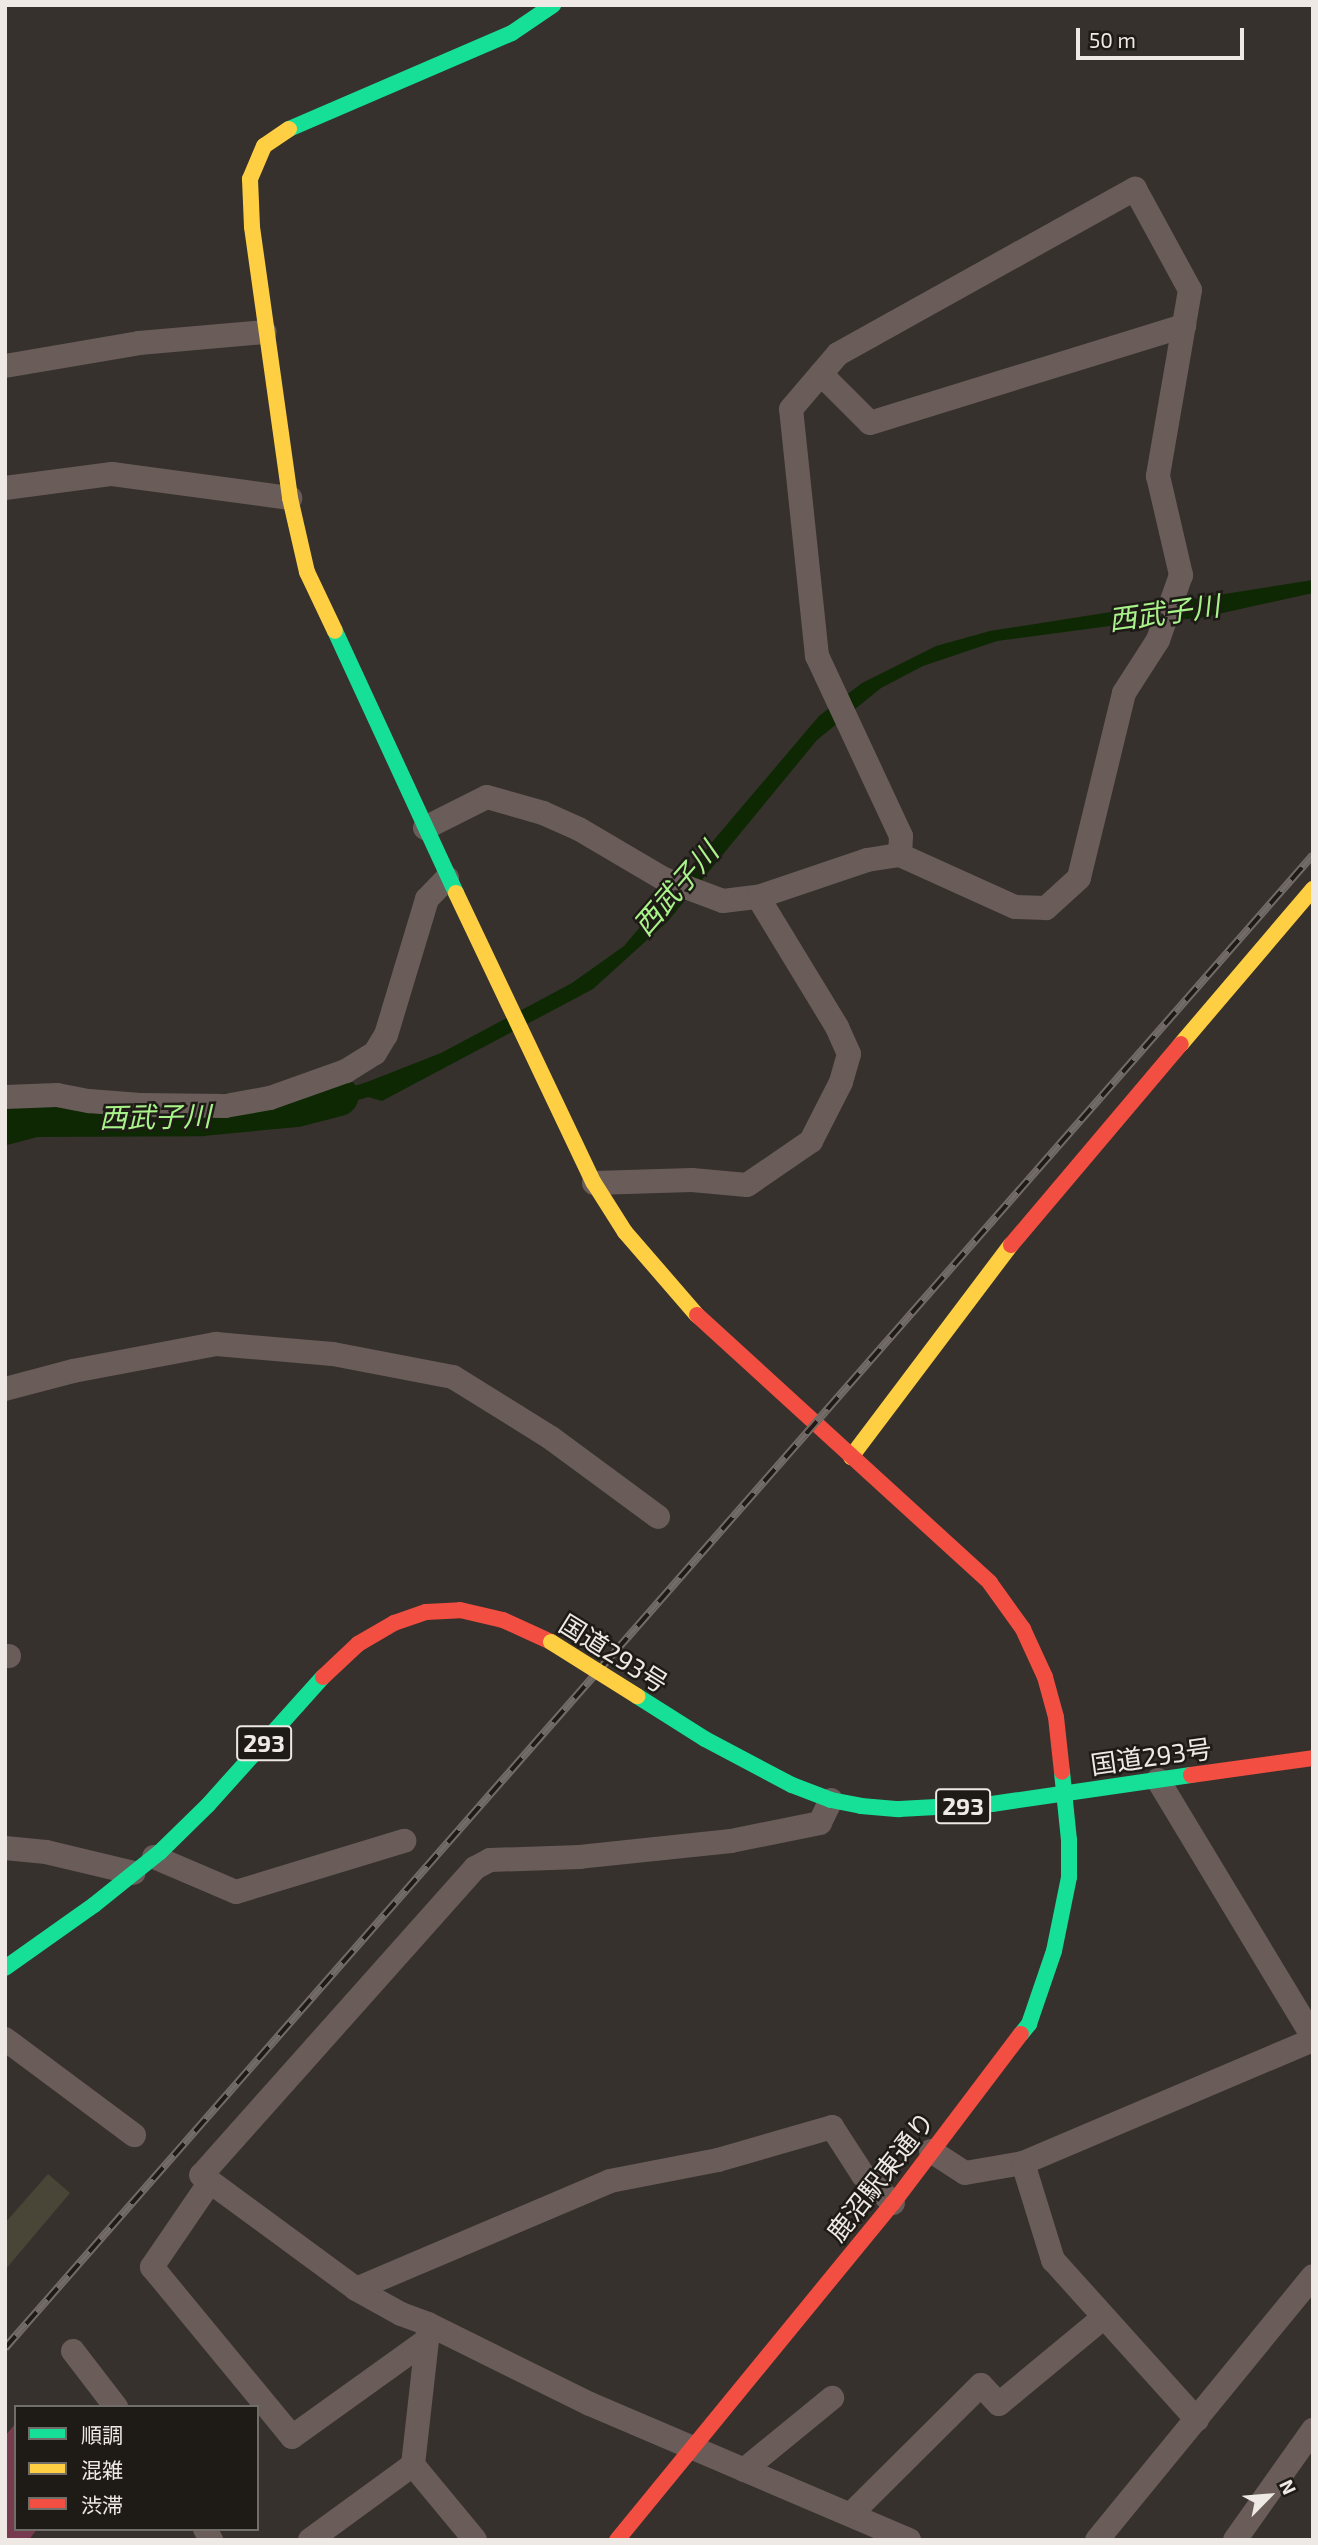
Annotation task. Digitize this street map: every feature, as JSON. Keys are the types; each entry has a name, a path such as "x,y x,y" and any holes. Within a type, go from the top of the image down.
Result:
{"main road":[{"name":"鹿沼駅東通り","path":"554,5 512,33 287,130 264,146 250,179 252,227 289,498 307,572 447,878 594,1183 625,1232 680,1298 743,1360 990,1583 1023,1629 1045,1677 1056,1717 1066,1793 1069,1877 1054,1951 1029,2024 893,2203 617,2540"},
{"path":"850,1457 1003,1254 1313,889"},
{"name":"国道293号","path":"5,1969 154,1857 208,1805 325,1674 358,1644 394,1623 426,1612 460,1610 503,1619 551,1642 749,1763 831,1800 899,1809 932,1808 1066,1793 1313,1758"}],"street":[{"path":"425,828 487,797 555,819 664,879 723,901 758,897 867,860 900,855 1015,907 1046,908 1079,878 1124,693 1158,640 1181,575 1158,476 1190,290 1135,189 838,354 791,409 817,656 901,836 900,855"},
{"path":"821,373 870,423 1184,326"},
{"path":"5,366 139,343 265,332"},
{"path":"5,488 112,474 289,498"},
{"path":"5,1097 57,1094 127,1104 225,1106 270,1098 346,1072 374,1054 386,1035 427,899 447,878"},
{"path":"594,1183 692,1180 747,1185 811,1141 841,1082 849,1054 837,1027 758,897"},
{"path":"5,1389 73,1371 216,1344 332,1354 453,1377 551,1438 658,1517"},
{"path":"930,2151 965,2173 1023,2163 1313,2039 1158,1780"},
{"path":"831,1800 820,1823 731,1841 580,1857 490,1860 475,1868 201,2175 356,2289 427,2332 909,2540"},
{"path":"154,1857 236,1892 404,1841"},
{"path":"5,1848 46,1852 134,1873"},
{"path":"5,2039 134,2135"},
{"path":"356,2289 610,2181 718,2160 832,2127 863,2175 893,2203"},
{"path":"1023,2163 1053,2260 1197,2420"},
{"path":"210,2182 152,2267 292,2437 427,2332"},
{"path":"1097,2540 1115,2514 1197,2420 1313,2276"},
{"path":"851,2514 981,2385 999,2404 1104,2317"},
{"path":"427,2332 412,2465 475,2540"},
{"path":"73,2351 114,2405"},
{"path":"744,2470 832,2398"},
{"path":"1235,2540 1313,2430"},
{"path":"310,2540 412,2465"}],"shaded area":[{"path":"14,2425 14,2531 36,2531 29,2540 5,2540 5,2436"}],"water":[{"path":"1313,580 1313,593 1200,618 1132,623 997,641 923,666 881,688 817,740 668,921 593,989 382,1101 368,1097 300,1118 216,1134 160,1136 116,1128 5,1129 5,1111 41,1109 192,1122 274,1111 367,1082 441,1053 572,983 624,946 819,716 862,683 936,646 990,631"}],"building":[{"path":"48,2174 70,2193 5,2270 5,2223"}],"waterway":[{"name":"西武子川","path":"5,1125 34,1117 201,1116 296,1107 339,1096"}],"railway":[{"path":"5,2348 1313,855"}],"traffic: fast":[{"path":"289,129 512,33 553,5"},
{"path":"335,631 456,893"},
{"path":"5,1968 94,1905 160,1852 208,1805 323,1677"},
{"path":"637,1696 705,1739 792,1785 831,1800 861,1806 899,1809 992,1804 1191,1775"},
{"path":"1021,2034 1029,2024 1054,1951 1069,1877 1069,1840 1062,1772"}],"traffic: slow":[{"path":"289,129 264,146 250,179 252,227 290,498 307,572 335,631"},
{"path":"1181,1044 1313,889"},
{"path":"456,893 594,1183 625,1232 697,1315"},
{"path":"851,1457 1011,1245"},
{"path":"551,1642 637,1696"}],"traffic: jam":[{"path":"1011,1245 1181,1044"},
{"path":"697,1315 990,1583 1023,1629 1045,1677 1056,1717 1062,1772"},
{"path":"323,1677 358,1644 394,1623 426,1612 460,1610 503,1620 551,1642"},
{"path":"1191,1775 1313,1758"},
{"path":"617,2540 893,2203 1021,2034"}]}
